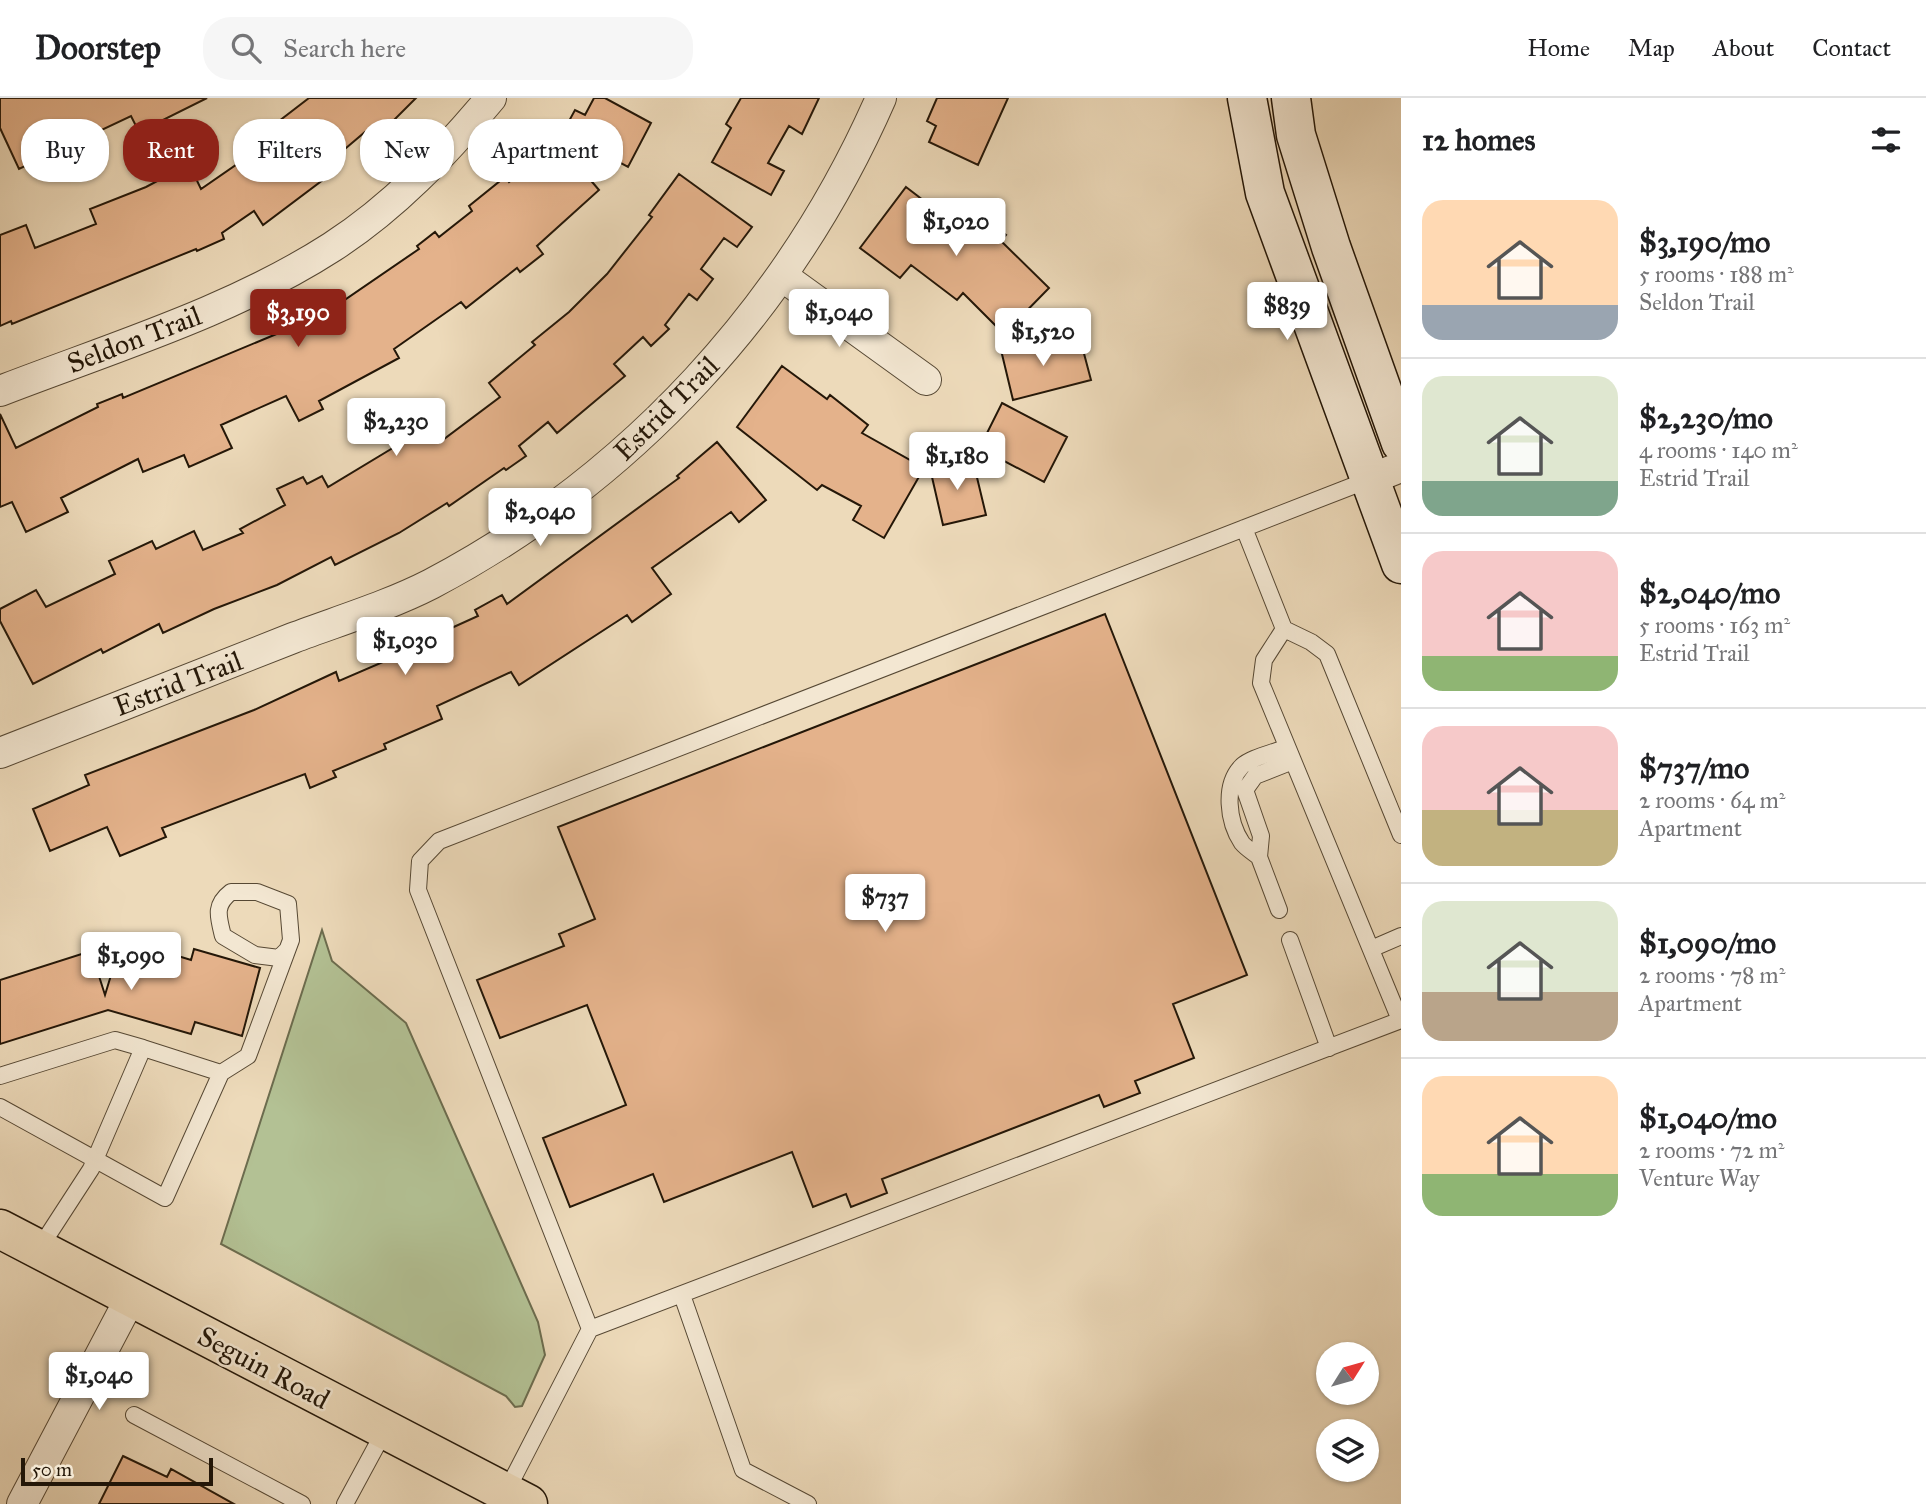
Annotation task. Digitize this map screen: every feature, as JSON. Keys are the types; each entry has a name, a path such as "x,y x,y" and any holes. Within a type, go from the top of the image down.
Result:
{"main road":[{"name":"Seguin Road","path":"0,1229 517,1498"}],"street":[{"name":"Seldon Trail","path":"0,391 216,307 276,279 333,246 386,207 427,169 491,98"},
{"name":"Estrid Trail","path":"0,753 429,585 517,534 598,474 674,405 741,330 782,276 859,148 881,98"},
{"path":"1247,98 1265,193 1385,474 1401,564"},
{"path":"1291,98 1296,135 1331,247 1401,443"},
{"path":"782,276 926,380"},
{"path":"22,1504 131,1297"}],"lane":[{"path":"517,1498 590,1329 418,890 420,861 439,841 1385,474"},
{"path":"1244,528 1284,629 1311,642 1327,654 1401,835"},
{"path":"590,1329 1400,1020 1261,683 1264,660 1284,629"},
{"path":"1279,910 1259,856 1261,836 1245,790 1255,776 1290,754"},
{"path":"0,1107 165,1198 221,1073 248,1056 291,940 288,905 257,892 231,892 222,899 217,912 223,936 255,955 279,958 287,950"},
{"path":"1371,949 1401,936"},
{"path":"1290,940 1329,1048"},
{"path":"0,1076 115,1040 221,1073"},
{"path":"39,1249 95,1160 144,1048"},
{"path":"682,1295 743,1471 808,1504"},
{"path":"134,1415 302,1504"},
{"path":"345,1504 385,1430"}],"green space":[{"path":"322,930 332,961 406,1023 538,1322 545,1355 522,1406 515,1407 506,1396 221,1244"}],"building":[{"path":"0,98 207,98 165,119 132,119 131,116 109,126 109,119 21,119 19,169 0,128"},
{"path":"309,98 416,98 395,119 360,119 360,136 346,148 346,119 282,119"},
{"path":"594,98 605,98 651,123 628,167 623,164 623,119 570,119 575,110 585,115"},
{"path":"741,98 819,98 802,134 789,126 768,163 784,171 771,195 712,162 731,128 726,124"},
{"path":"937,98 1008,98 978,165 929,142 936,126 927,121"},
{"path":"233,167 233,182 320,182 263,225 254,211 222,233 224,239 12,324 11,321 0,326 0,235 26,225 35,248 96,224 90,209 155,182 198,182 201,189 211,182 219,182 219,177"},
{"path":"679,174 752,227 737,247 724,238 701,269 713,279 697,300 689,294 665,325 669,329 651,346 643,337 614,364 625,376 557,433 548,422 519,446 526,456 506,470 504,468 449,506 447,503 399,533 335,565 331,557 277,585 214,609 163,633 159,624 103,653 101,649 33,684 0,621 0,609 36,590 46,607 115,574 109,561 152,541 156,549 194,531 203,550 243,533 240,529 285,505 277,489 303,477 307,484 322,476 328,487 406,440 401,432 423,417 440,442 500,397 489,383 535,345 532,342 569,312 607,274 652,217 649,215"},
{"path":"499,182 592,182 599,190 537,246 543,254 520,272 517,268 466,308 461,302 394,349 399,358 319,401 323,409 299,421 286,396 221,425 232,448 189,467 184,455 143,472 138,459 61,498 68,512 26,532 12,502 0,507 0,414 16,448 98,407 97,404 122,394 123,398 286,330 341,298 343,301 419,249 417,246 435,232 439,237 472,211 469,206"},
{"path":"906,187 953,223 967,205 1006,235 1001,241 1049,288 1004,334 963,293 957,300 911,265 900,278 860,248"},
{"path":"1057,336 1061,352 1082,346 1091,380 1013,400 1001,350"},
{"path":"782,366 827,399 830,395 868,425 862,433 924,468 884,538 853,520 861,506 822,485 817,490 737,427"},
{"path":"1002,403 1067,437 1044,482 989,453 996,438 987,433"},
{"path":"717,442 766,500 739,522 731,512 652,568 671,594 632,622 627,615 519,685 511,672 437,706 442,719 384,744 386,749 333,771 336,777 310,788 305,774 162,828 166,837 120,856 107,827 50,851 33,809 89,785 85,775 254,710 336,672 339,681 427,643 425,640 478,616 475,610 502,595 507,604 679,478 677,476"},
{"path":"951,459 953,470 974,465 986,515 943,525 929,464"},
{"path":"1105,614 1247,975 1173,1004 1194,1058 1135,1081 1140,1093 1104,1107 1099,1095 882,1179 887,1193 851,1207 846,1194 813,1207 792,1152 664,1202 653,1174 570,1207 543,1138 626,1105 587,1005 500,1038 477,980 564,946 559,934 595,919 558,827"},
{"path":"122,939 191,960 194,949 260,968 242,1036 195,1022 191,1034 108,1010 0,1044 0,980 91,951 105,995"},
{"path":"123,1456 167,1477 171,1469 234,1504 99,1504"}]}
